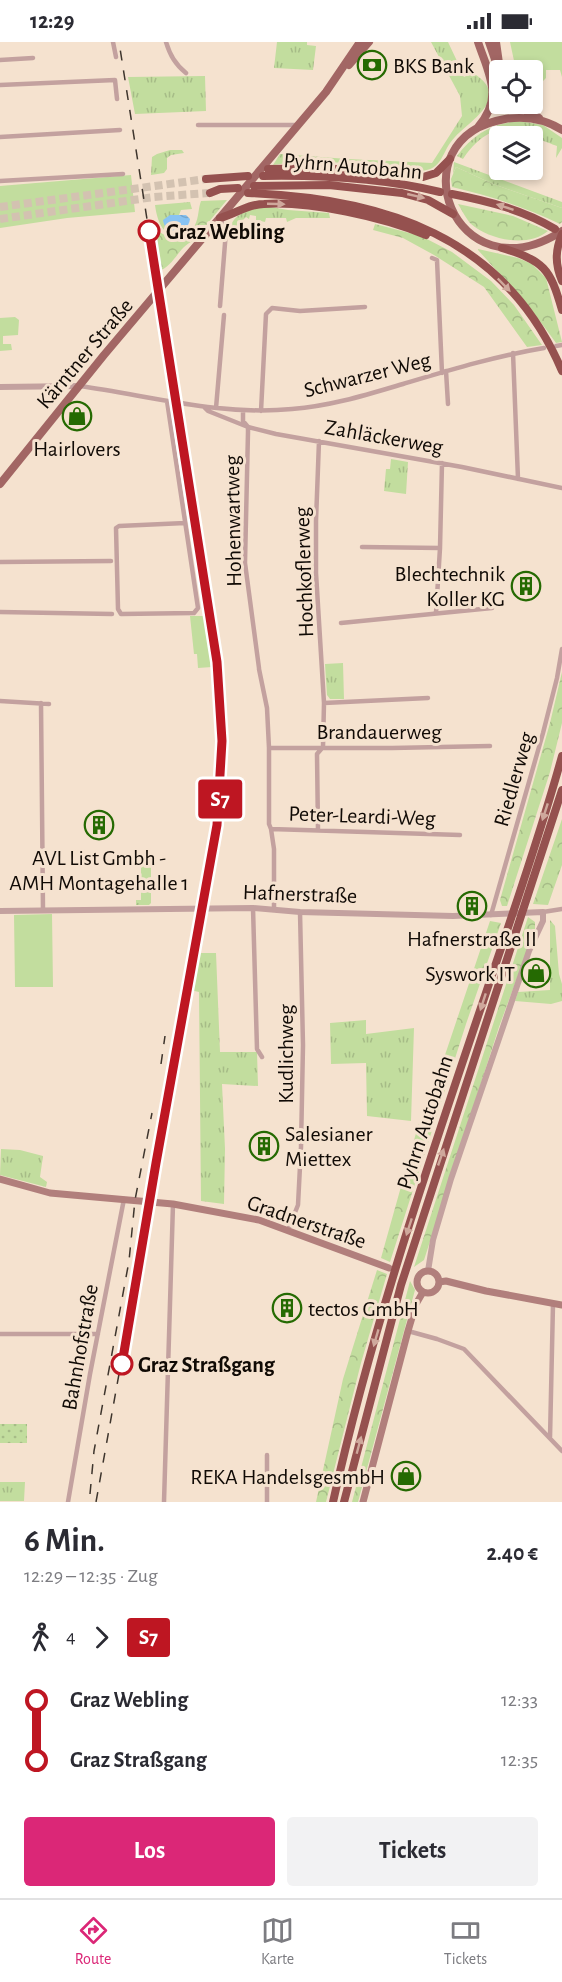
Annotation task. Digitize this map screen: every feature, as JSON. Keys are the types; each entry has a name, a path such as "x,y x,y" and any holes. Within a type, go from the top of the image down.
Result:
{"highway":[{"name":"Pyhrn Autobahn","path":"442,188 265,172 325,168 423,177 436,172 450,159"},
{"path":"207,179 221,178 230,173 250,173"},
{"name":"Pyhrn Autobahn","path":"453,214 428,200 402,193 329,185 251,190 366,207 409,221 452,243 478,260 521,303 545,343 558,349 562,371"},
{"path":"209,193 219,189 236,190"},
{"name":"Pyhrn Autobahn","path":"450,196 502,206 532,217 558,234"},
{"path":"220,218 263,204 311,207 393,223 452,243"},
{"path":"558,234 556,263 562,280"},
{"path":"502,248 528,256 543,267 554,282 562,310"},
{"name":"Pyhrn Autobahn","path":"333,1502 392,1282 517,902 562,756"},
{"name":"Pyhrn Autobahn","path":"344,1502 411,1253 562,790"}],"main road":[{"path":"476,130 490,111 494,93 478,42"},
{"path":"489,42 496,60"},
{"path":"496,42 498,60"},
{"name":"Kärntner Straße","path":"0,484 366,43"},
{"path":"533,114 562,130"},
{"path":"546,121 509,118 489,123 476,130 460,143 450,159 442,188 450,196 453,214 465,229 475,237 502,248 531,245 558,234"},
{"name":"Gradnerstraße","path":"0,1179 50,1193 173,1204 259,1220 388,1268"},
{"path":"423,1292 414,1277 428,1271 435,1274 439,1282"},
{"path":"439,1282 446,1281 562,1305"},
{"path":"423,1292 434,1291 439,1282"},
{"path":"363,1502 408,1331 416,1305 423,1292"}],"street":[{"path":"114,42 116,57"},
{"path":"166,42 170,55 186,73"},
{"path":"0,60 33,58"},
{"path":"0,85 115,80 117,99"},
{"path":"198,125 297,125"},
{"path":"0,137 120,130"},
{"path":"0,181 123,174"},
{"path":"220,218 225,231 220,306"},
{"path":"432,258 437,261 444,372"},
{"path":"261,411 266,314 272,308 300,310 366,307"},
{"path":"216,408 224,315"},
{"name":"Schwarzer Weg","path":"80,386 204,407 243,411 292,409 341,402 545,343"},
{"path":"513,353 518,479"},
{"name":"Schwarzer Weg","path":"444,372 448,404"},
{"path":"0,387 80,386"},
{"path":"167,401 198,608 194,613 122,614 118,609 116,528 185,523"},
{"name":"Zahläckerweg","path":"204,407 208,411 248,427 562,488"},
{"name":"Hohenwartweg","path":"243,411 243,421 248,427 245,563 259,668 267,708 269,748"},
{"name":"Hochkoflerweg","path":"318,830 317,754 323,747 324,703 316,573 319,441"},
{"path":"436,614 442,463"},
{"path":"362,547 440,548"},
{"path":"0,562 111,561"},
{"path":"341,623 492,608"},
{"path":"0,612 112,614"},
{"name":"Riedlerweg","path":"491,915 543,733 562,650"},
{"path":"324,703 428,698"},
{"path":"0,701 49,704"},
{"path":"41,703 43,910"},
{"name":"Brandauerweg","path":"269,748 490,746"},
{"path":"269,748 269,824 271,829"},
{"name":"Peter-Leardi-Weg","path":"274,909 274,849 271,829 460,835"},
{"path":"253,908 257,1049 262,1057"},
{"name":"Hafnerstraße","path":"0,911 253,908 300,912 491,915 562,909"},
{"name":"Kudlichweg","path":"288,1230 298,1205 301,1147 303,1045 300,912"},
{"path":"428,1271 433,1240 451,1179 529,951 543,921 543,912"},
{"name":"Bahnhofstraße","path":"68,1502 124,1198"},
{"path":"164,1502 173,1204"},
{"path":"550,1438 553,1304"},
{"path":"408,1331 464,1349 562,1451"},
{"path":"0,1334 98,1334"},
{"path":"267,1455 267,1502"}],"green space":[{"path":"277,42 307,42 307,45 316,46 313,70 274,68"},
{"path":"431,42 448,42 457,61 454,62 464,77 473,73 484,82 489,91 489,99 485,107 450,142 434,167 420,171 328,162 273,165 280,154 432,163 462,116 460,96"},
{"path":"510,42 562,42 562,77 560,70 546,70 546,78 543,81 543,60 514,60"},
{"path":"205,76 206,111 135,114 128,77"},
{"path":"520,121 543,125 562,138 562,148 556,158 557,146 543,141 543,126 495,126"},
{"path":"489,128 489,134 480,140 463,159 457,156 463,148"},
{"path":"170,150 182,150 184,153 167,158 167,169 164,173 151,175 152,157"},
{"path":"454,162 489,175 489,180 503,180 562,202 562,208 493,184 456,167 453,174"},
{"path":"456,167 493,184 562,208 562,222 560,224 507,202 452,187 451,179"},
{"path":"131,175 135,212 67,218 0,228 0,186"},
{"path":"227,200 193,241 183,248 168,265 158,271 153,225 169,237 181,238 186,236 195,225 201,201"},
{"path":"190,202 192,209 181,210 179,215 170,215 179,232 185,229 178,233 167,233 160,224 155,205"},
{"path":"458,204 513,216 548,231 530,239 498,238 471,224"},
{"path":"265,206 329,213 330,218 296,218 287,222 286,218 266,218 265,222 256,220 256,216 250,215 249,219 246,217 238,225 242,234 239,235 231,228 239,215"},
{"path":"375,224 421,236 452,252 491,281 514,305 542,345 527,347 484,287 403,238 373,230"},
{"path":"478,249 518,258 532,264 546,278 562,342 556,343"},
{"path":"15,317 19,320 18,335 3,336 3,344 11,344 12,350 0,351 0,318"},
{"path":"391,459 408,462 406,494 384,491 386,469 390,469"},
{"path":"190,616 204,616 212,667 198,668 197,654 194,654"},
{"path":"343,663 344,699 330,699 327,695 325,664"},
{"path":"562,672 562,723 550,772 507,906 502,906 500,900 550,723"},
{"path":"562,819 562,865 548,905 533,904"},
{"path":"141,856 149,858 151,862 151,903 149,905 136,905 136,900 141,900"},
{"path":"52,914 53,987 15,987 14,915"},
{"path":"528,917 535,922 535,929 499,1027 424,1260 414,1267"},
{"path":"550,920 555,926 562,1001 551,1004 515,1001 518,992 550,990"},
{"path":"490,921 501,923 466,1024 390,1262 381,1258 418,1126 446,1052"},
{"path":"197,953 216,953 220,1052 257,1052 258,1086 222,1084 225,1149 224,1204 201,1201 199,992 190,990"},
{"path":"366,1020 366,1034 414,1028 411,1121 367,1116 366,1063 331,1064 330,1023"},
{"path":"1,1149 20,1150 43,1156 40,1177 47,1182 46,1187 0,1175"},
{"path":"377,1270 387,1274 361,1363 326,1502 316,1502 343,1379"},
{"path":"410,1281 415,1290 358,1502 352,1502"},
{"path":"0,1424 27,1424 27,1443 0,1443"},
{"path":"0,1482 25,1482 24,1501 0,1501"}],"water":[{"path":"170,215 186,215 190,219 185,228 176,232 168,229 163,220"}],"tunnel":[{"path":"0,207 206,179"},
{"path":"0,219 154,197 208,193"}],"railway":[{"path":"96,1502 214,845 222,754 217,662 119,42"},
{"path":"161,1064 165,1036"},
{"path":"90,1494 94,1451 129,1261 135,1200 152,1113"}],"train":[{"name":"S7","path":"122,1364 214,845 222,760 222,711 217,662 149,231"}],"place":[{"name":"BKS Bank","path":"372,65"},
{"name":"Graz Webling","path":"149,231"},
{"name":"Hairlovers","path":"77,416"},
{"name":"Blechtechnik Koller KG","path":"526,586"},
{"name":"AVL List Gmbh - AMH Montagehalle 1","path":"99,825"},
{"name":"Hafnerstraße II","path":"472,906"},
{"name":"Syswork IT","path":"536,973"},
{"name":"Salesianer Miettex","path":"264,1146"},
{"name":"tectos GmbH","path":"287,1308"},
{"name":"Graz Straßgang","path":"122,1364"},
{"name":"REKA HandelsgesmbH","path":"406,1476"}]}
